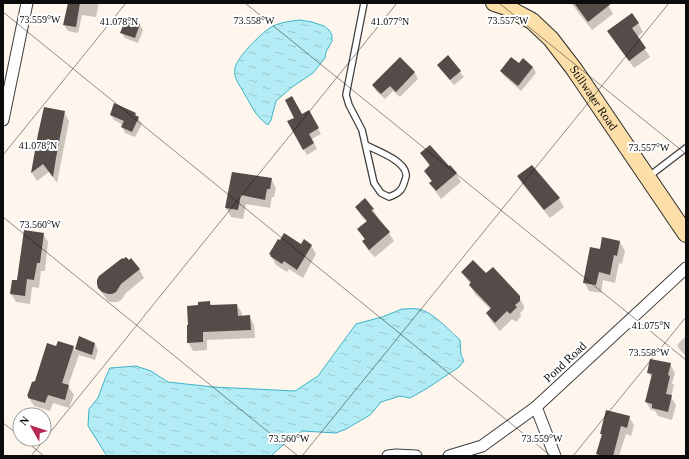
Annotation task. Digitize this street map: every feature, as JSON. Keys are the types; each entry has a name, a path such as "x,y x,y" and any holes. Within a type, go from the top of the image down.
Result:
{"main road":[{"name":"Stillwater Road","path":"494,3 506,7 532,21 551,39 574,69 686,234"}],"street":[{"path":"3,120 27,3"},
{"name":"Pond Road","path":"449,456 482,446 536,407 686,268"},
{"path":"536,407 555,456"},
{"path":"388,456 416,456"}],"lane":[{"path":"364,3 346,94 349,105 362,130 374,183 381,193 389,197 397,194 403,188 406,179 406,173 402,166 393,159 366,146"},
{"path":"648,177 686,148"}],"water":[{"path":"300,20 324,26 332,35 332,41 326,52 325,58 313,73 292,87 276,101 271,120 268,125 257,114 236,79 235,68 245,51 273,26"},
{"path":"402,309 416,309 429,313 440,322 460,340 461,355 464,361 459,367 410,398 400,396 381,402 370,415 336,433 302,431 271,456 107,456 88,426 89,409 98,398 110,368 136,366 151,371 168,382 213,387 295,391 318,376 356,324 382,317"}],"building":[{"path":"68,3 80,3 76,27 63,25"},
{"path":"574,3 612,3 588,22"},
{"path":"632,13 639,23 632,28 646,48 629,61 607,31"},
{"path":"126,18 140,24 135,38 120,33"},
{"path":"448,55 461,71 450,80 437,65"},
{"path":"400,57 415,72 396,92 390,86 381,94 372,85"},
{"path":"511,57 519,63 523,58 533,67 518,86 500,71"},
{"path":"292,96 302,114 309,110 319,128 309,134 314,143 303,150 287,121 294,118 285,100"},
{"path":"114,103 136,113 135,115 139,117 132,132 121,127 124,121 110,115"},
{"path":"44,107 65,111 53,177 43,164 31,173"},
{"path":"430,145 457,173 436,191 429,183 432,181 424,171 430,165 420,153"},
{"path":"532,165 560,198 544,210 517,176"},
{"path":"232,172 272,178 270,189 267,189 265,200 241,195 238,210 225,208"},
{"path":"365,198 374,209 371,210 390,232 369,250 362,241 365,239 357,229 367,221 355,207"},
{"path":"24,230 44,233 40,263 37,263 34,280 27,279 25,296 10,294 12,280 17,280"},
{"path":"284,233 301,244 304,239 312,245 297,270 284,261 282,264 269,254 278,239 280,240"},
{"path":"602,237 620,241 617,256 614,255 610,275 599,272 596,285 583,283 590,247 600,249"},
{"path":"126,257 129,260 131,258 140,269 121,284 116,292 108,294 102,292 98,288 97,284 99,276 121,259"},
{"path":"473,260 486,273 493,267 520,296 520,301 515,305 517,307 510,314 507,311 495,323 486,313 491,308 469,285 471,282 461,272"},
{"path":"210,301 210,305 237,304 238,316 250,315 251,330 203,332 203,342 187,343 187,306 198,305 198,302"},
{"path":"79,336 95,343 92,355 75,349"},
{"path":"58,341 74,346 62,383 69,385 65,400 48,395 45,403 28,398 27,396 32,382 35,381 47,343 56,346"},
{"path":"650,359 671,363 666,394 672,395 668,412 652,408 652,404 645,402 652,374 647,373"},
{"path":"606,410 630,416 627,428 621,426 613,456 596,454 602,434 600,434"}]}
